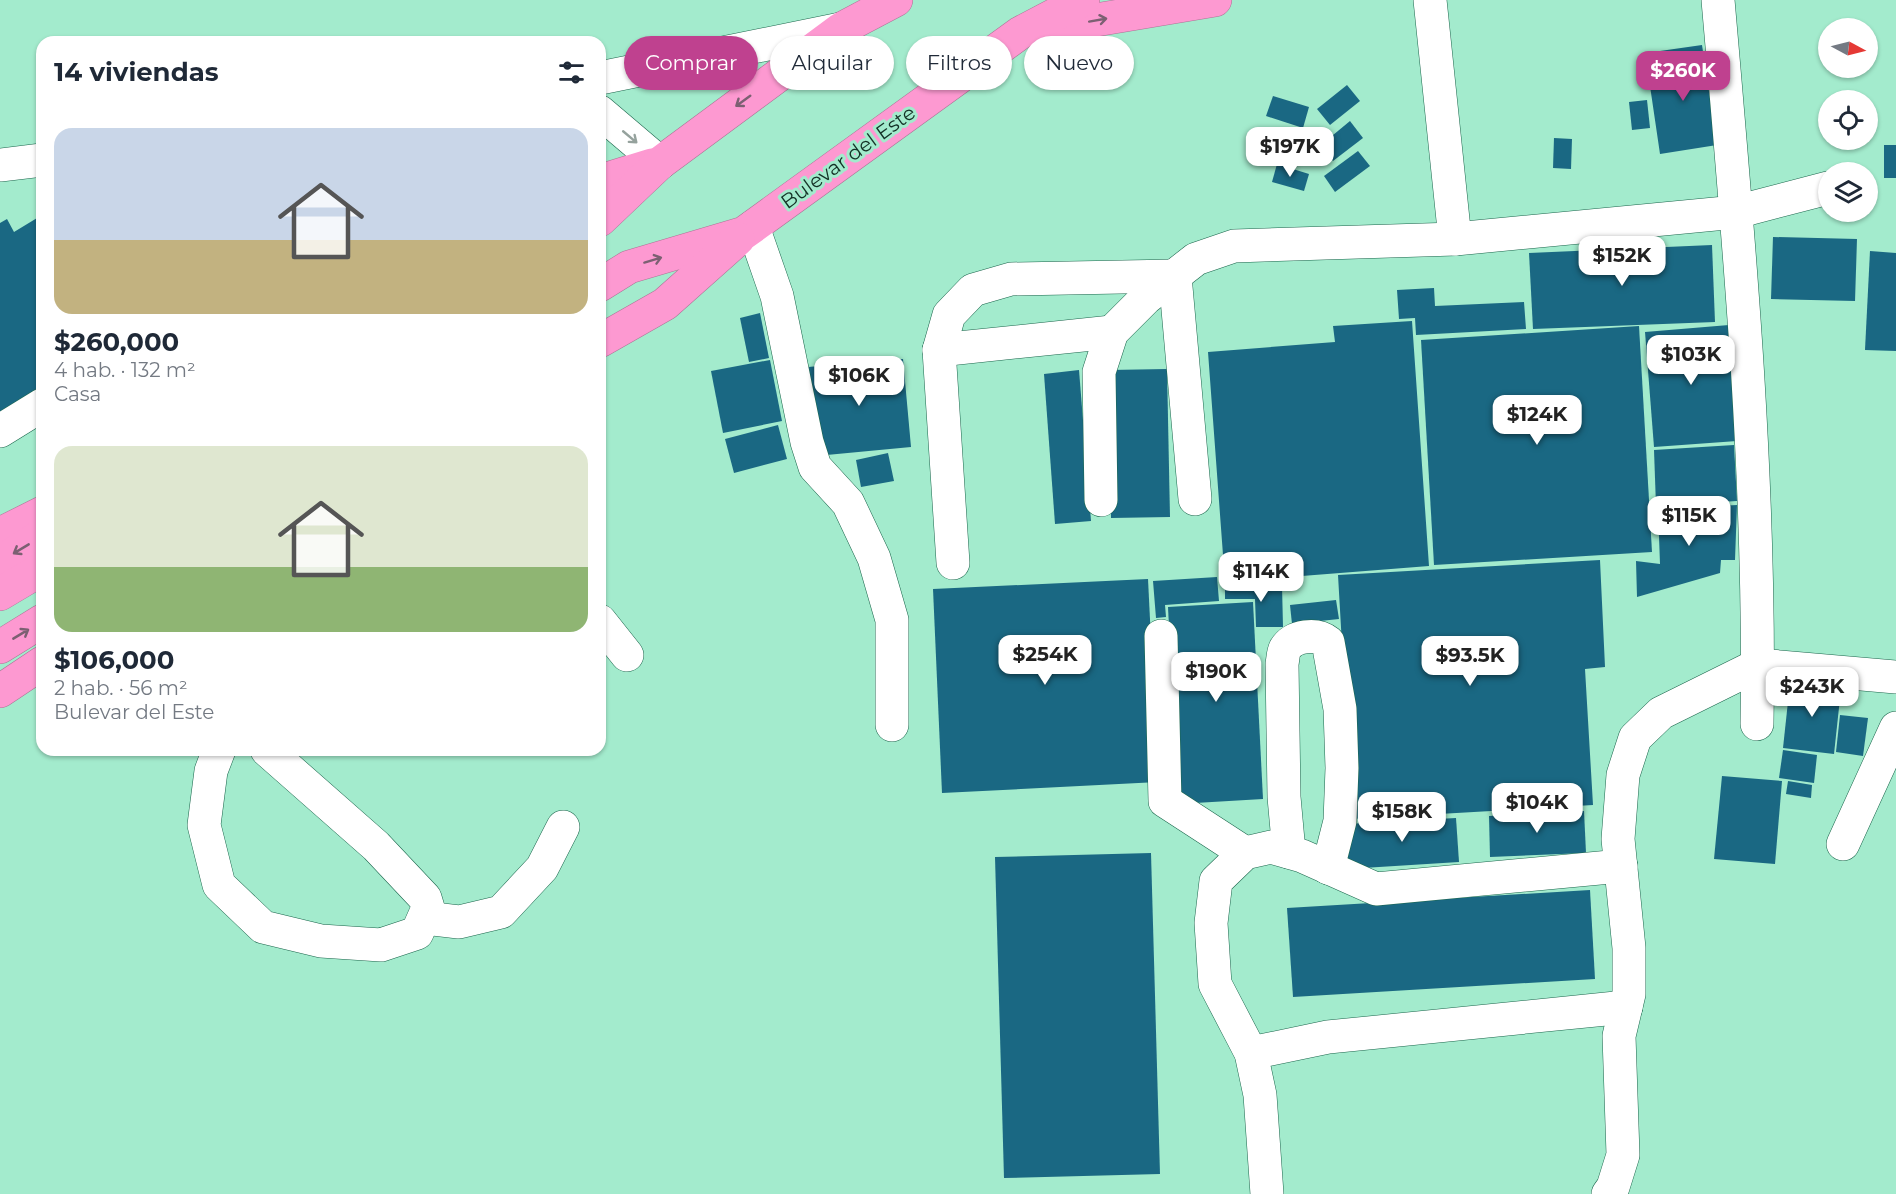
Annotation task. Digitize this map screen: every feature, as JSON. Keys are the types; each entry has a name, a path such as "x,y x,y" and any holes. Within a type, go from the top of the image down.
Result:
{"highway":[{"path":"606,214 660,163 841,29 897,0"},
{"name":"Bulevar del Este","path":"606,281 629,267 748,230 1020,33 1083,0"},
{"path":"1020,33 1215,0"},
{"path":"606,179 660,163"},
{"path":"606,338 665,304 748,230"},
{"path":"0,534 36,516"},
{"path":"0,562 36,539"},
{"path":"0,594 36,573"},
{"path":"0,647 36,625"}],"street":[{"path":"1430,0 1455,239"},
{"path":"1719,0 1752,438 1758,665 1757,723"},
{"path":"606,77 841,29"},
{"path":"606,117 660,163"},
{"path":"0,165 36,160"},
{"path":"1101,500 1099,372 1112,332 1146,298 1196,259 1234,246 1455,239 1736,212 1818,191"},
{"path":"748,230 777,296 807,442 815,466 848,503 874,558 892,620 892,725"},
{"path":"953,563 939,350 949,315 973,290 1011,279 1175,276"},
{"path":"1175,276 1195,499"},
{"path":"939,350 1112,332"},
{"path":"0,431 36,409"},
{"path":"606,629 627,655"},
{"path":"1161,636 1166,801 1245,853"},
{"path":"1289,852 1284,797 1282,664 1284,650 1292,642 1311,636 1321,636 1328,642 1340,710 1342,768 1340,821 1328,868"},
{"path":"1608,1194 1613,1187 1623,1155 1619,1036 1629,994 1629,948 1618,840 1623,775 1635,738 1661,713 1758,665 1896,677"},
{"path":"1843,844 1896,728"},
{"path":"217,756 211,771 204,825 219,885 263,927 321,941 381,945 417,933 428,908 425,898 376,846 274,756"},
{"path":"425,918 459,922 501,912 542,868 563,827"},
{"path":"1267,1194 1260,1095 1251,1053 1215,984 1211,923 1216,881 1245,853 1271,847 1302,856 1376,889 1621,866"},
{"path":"1251,1053 1328,1037 1626,1006"}],"building":[{"path":"1702,45 1717,145 1660,154 1650,86 1665,83 1660,51"},
{"path":"1347,85 1360,101 1330,125 1317,109"},
{"path":"1273,96 1309,107 1303,128 1266,116"},
{"path":"1647,100 1650,128 1632,130 1629,102"},
{"path":"1350,121 1363,138 1333,161 1321,145"},
{"path":"1276,131 1309,142 1304,160 1270,150"},
{"path":"1554,138 1572,139 1571,169 1553,168"},
{"path":"1884,145 1896,145 1896,178 1884,178"},
{"path":"1358,151 1370,166 1335,192 1324,176"},
{"path":"1277,164 1309,174 1304,191 1272,182"},
{"path":"7,219 14,232 36,219 36,399 0,423 0,223"},
{"path":"1773,237 1857,239 1855,301 1771,299"},
{"path":"1712,245 1715,322 1533,329 1529,253"},
{"path":"1870,251 1896,253 1896,351 1865,350"},
{"path":"1434,288 1435,306 1524,302 1526,329 1416,335 1415,318 1399,319 1397,290"},
{"path":"760,313 769,358 749,362 740,318"},
{"path":"1412,321 1429,566 1225,582 1208,352 1335,342 1333,326"},
{"path":"1729,325 1737,441 1654,447 1645,332"},
{"path":"1639,326 1652,552 1434,565 1421,340"},
{"path":"903,359 911,447 816,456 808,367"},
{"path":"770,360 782,421 723,433 711,371"},
{"path":"1167,369 1170,517 1111,518 1109,370"},
{"path":"1079,370 1091,521 1055,524 1044,374"},
{"path":"778,425 787,459 734,473 725,439"},
{"path":"1734,445 1737,501 1656,506 1654,450"},
{"path":"888,453 894,481 861,487 856,460"},
{"path":"1737,505 1735,560 1721,560 1720,573 1637,597 1636,561 1660,564 1658,509"},
{"path":"1600,560 1605,667 1585,669 1593,805 1352,819 1338,575"},
{"path":"1217,577 1219,601 1165,605 1166,617 1156,618 1153,581"},
{"path":"1148,579 1158,782 942,793 933,589"},
{"path":"1282,585 1283,627 1256,627 1255,599 1225,599 1225,586"},
{"path":"1336,600 1339,619 1292,624 1290,605"},
{"path":"1253,602 1263,799 1178,804 1168,607"},
{"path":"1790,683 1841,689 1834,754 1783,748"},
{"path":"1840,715 1868,718 1863,756 1836,752"},
{"path":"1783,750 1817,755 1814,783 1779,778"},
{"path":"1722,776 1782,781 1775,864 1714,859"},
{"path":"1788,781 1812,785 1811,798 1786,794"},
{"path":"1584,811 1586,853 1490,857 1489,816"},
{"path":"1456,818 1459,862 1347,869 1345,824"},
{"path":"1151,853 1160,1174 1004,1178 995,857"},
{"path":"1590,890 1595,979 1293,997 1287,908"}]}
